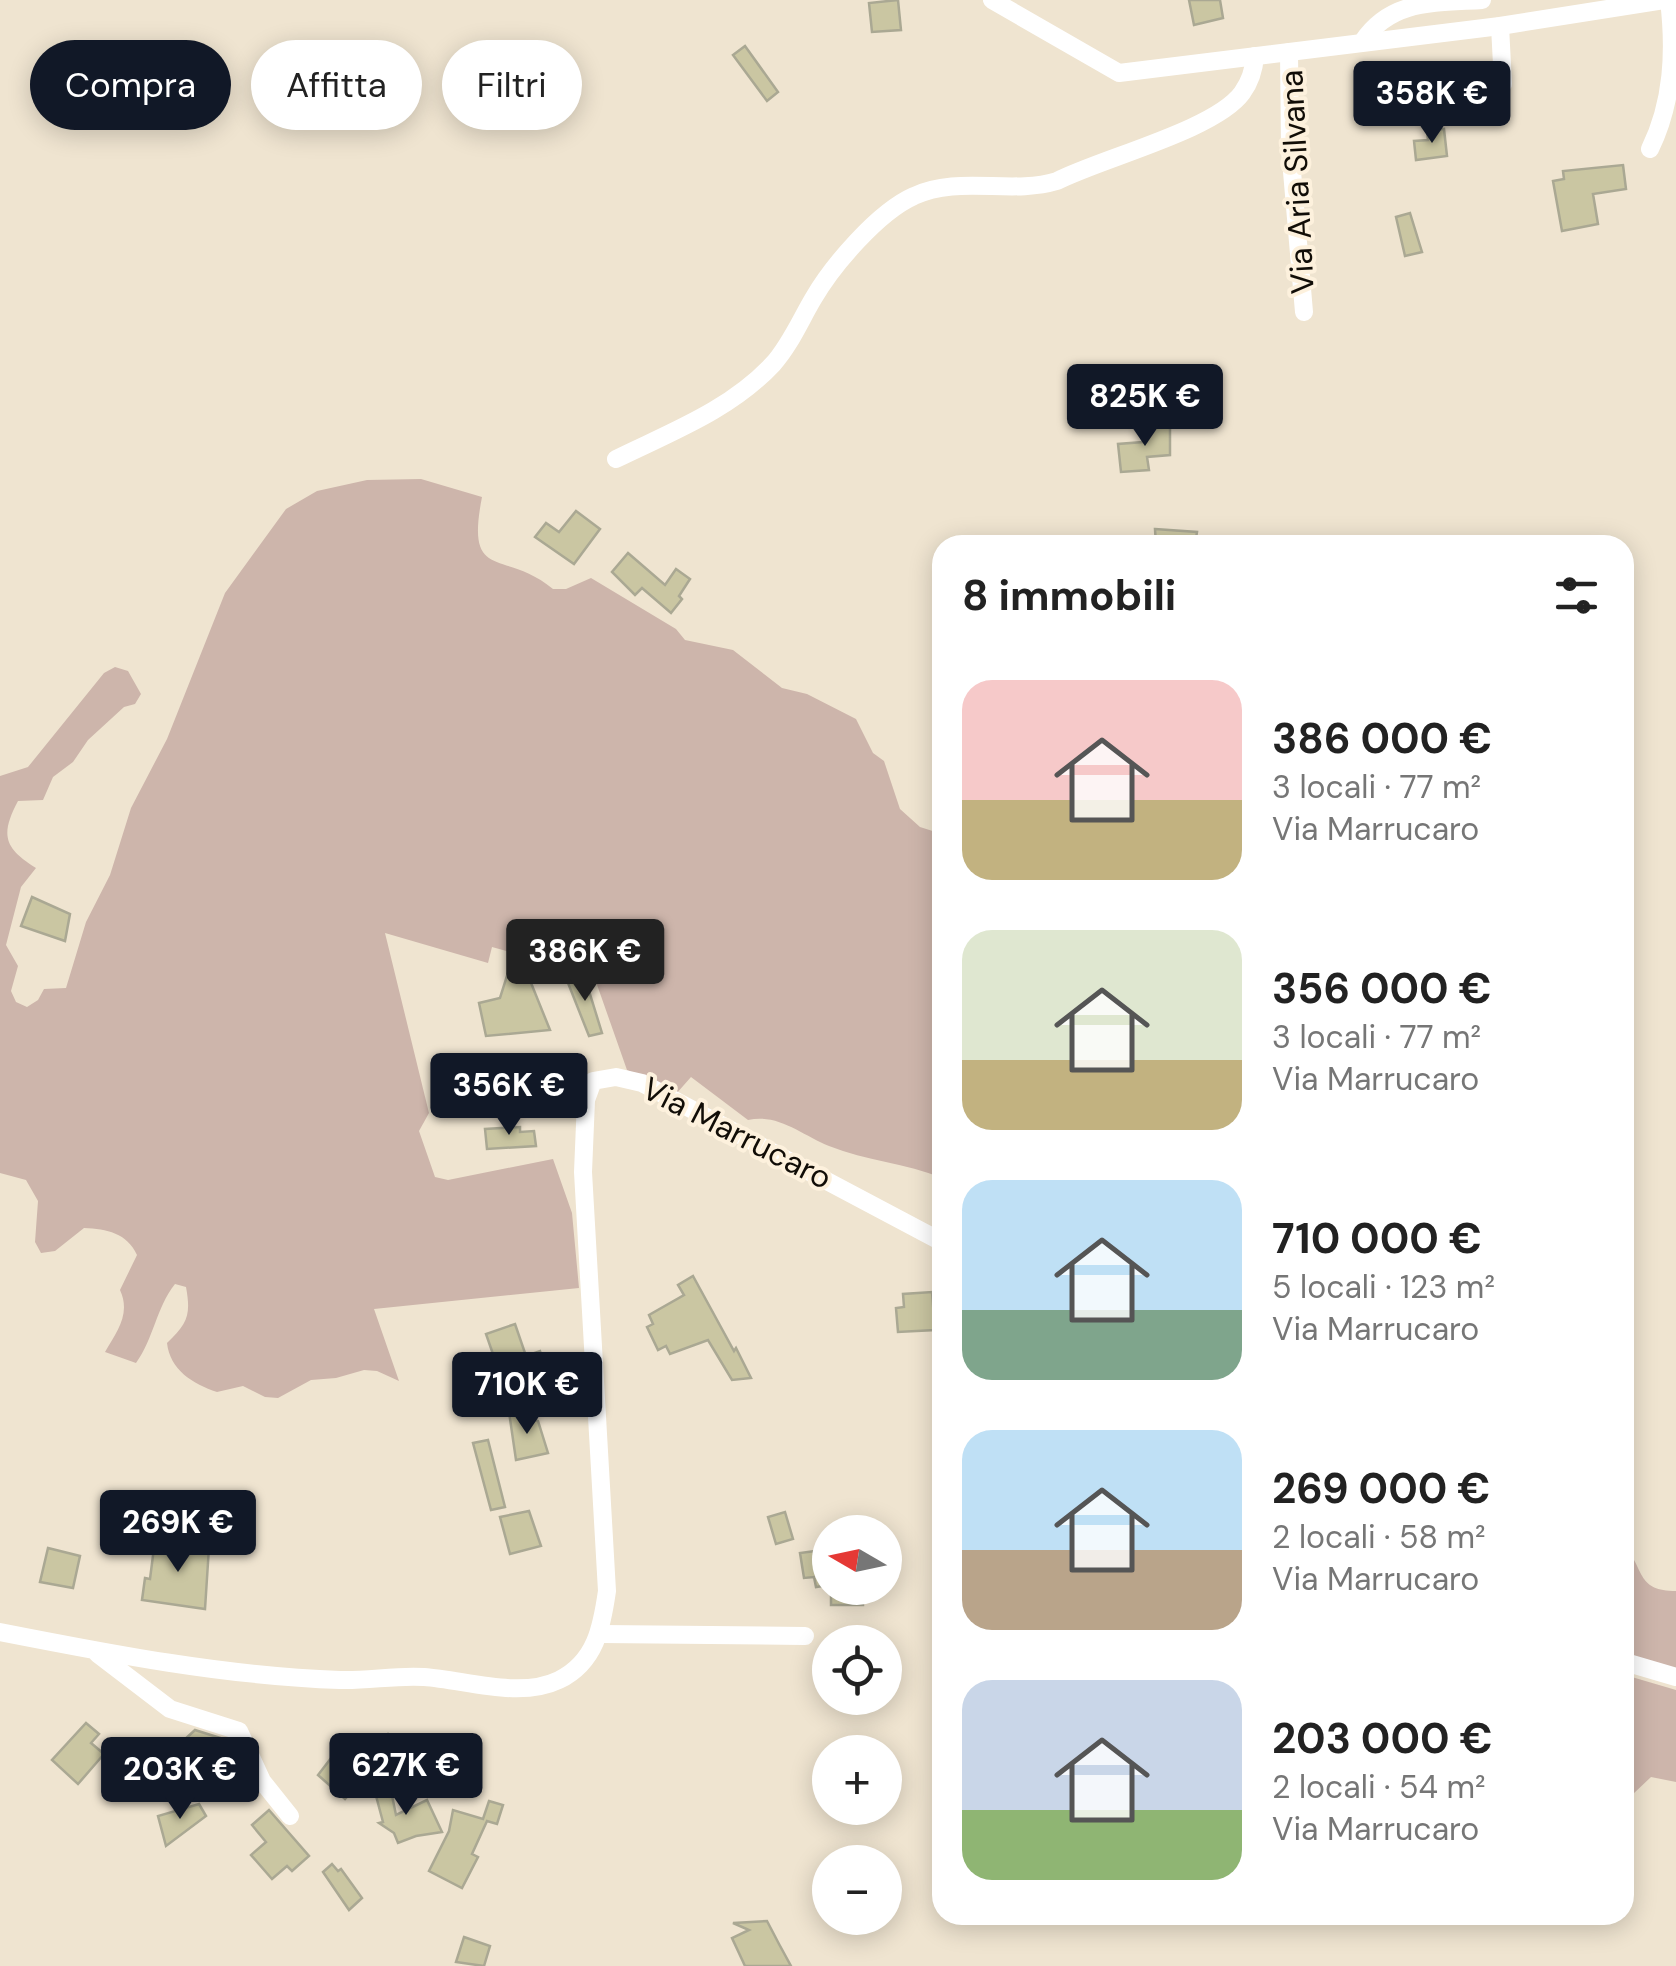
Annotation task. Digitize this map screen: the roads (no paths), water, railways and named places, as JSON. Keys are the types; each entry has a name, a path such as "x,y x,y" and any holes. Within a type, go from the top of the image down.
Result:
{"street":[{"name":"Via Aria Silvana","path":"992,0 1119,73 1500,26 1666,0"},
{"path":"1363,41 1372,24 1388,9 1414,3 1482,0"},
{"path":"1650,148 1667,105 1672,34 1666,0"},
{"path":"1500,26 1503,84"},
{"name":"Via Aria Silvana","path":"1289,52 1290,148 1304,312"},
{"name":"Via Aria Silvana","path":"616,459 708,415 774,363 830,270 890,212 914,196 945,187 1038,188 1058,181 1203,121 1240,96 1254,71 1256,56"},
{"name":"Via Marrucaro","path":"601,1634 607,1590 582,1172 586,1100 593,1082 616,1076 670,1096 932,1237"},
{"path":"0,1632 164,1664 342,1680 408,1676 532,1688 561,1680 588,1655 601,1634 805,1636"},
{"path":"94,1651 170,1709 239,1731 262,1780 290,1816"},
{"path":"1634,1665 1676,1677"}]}
